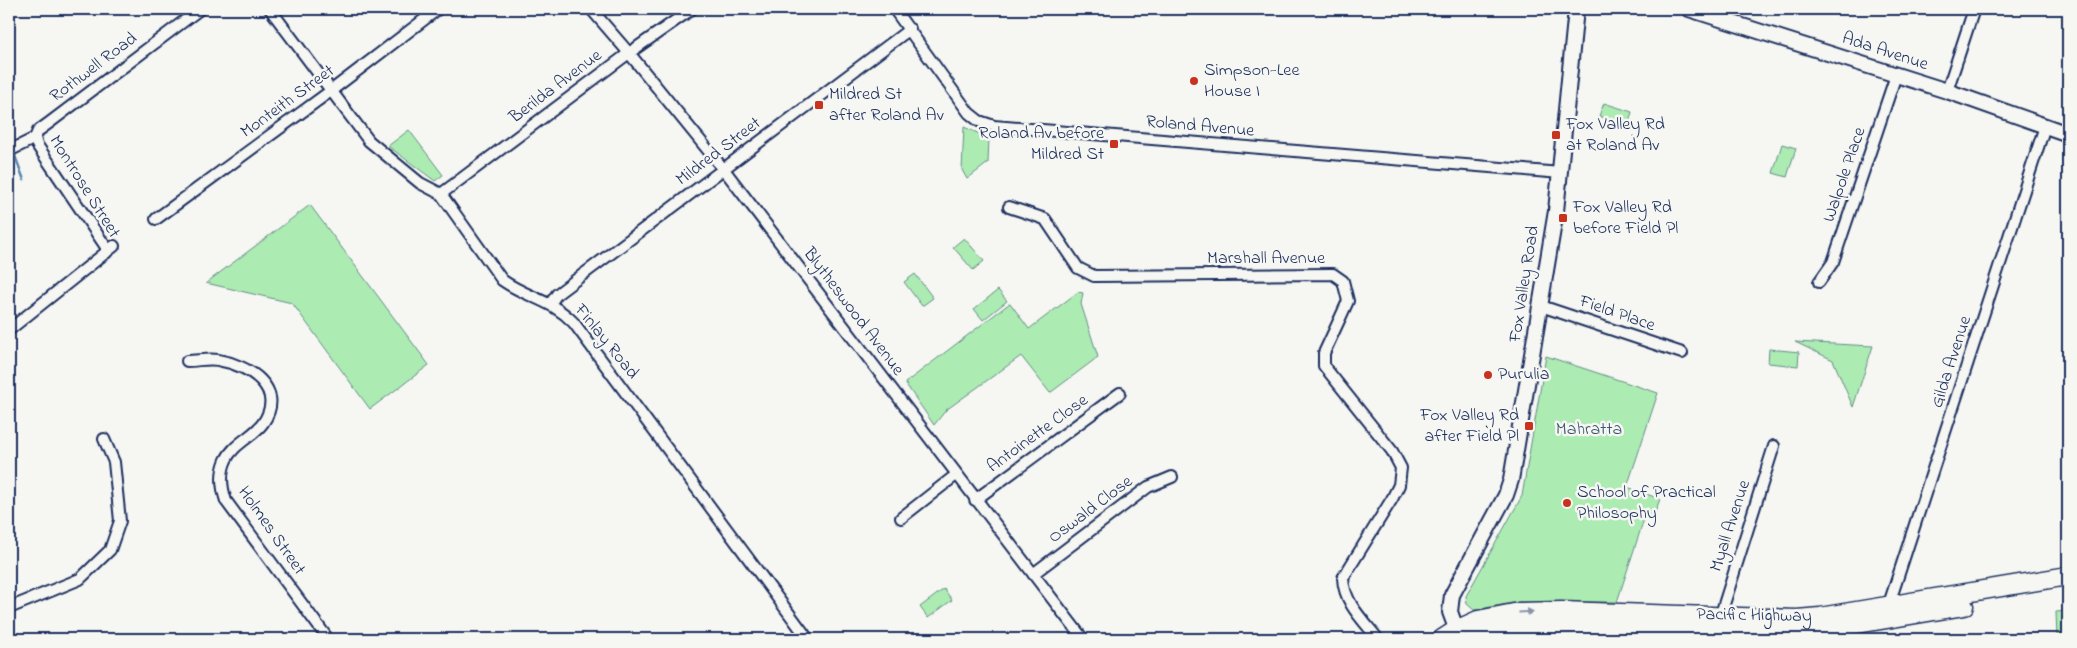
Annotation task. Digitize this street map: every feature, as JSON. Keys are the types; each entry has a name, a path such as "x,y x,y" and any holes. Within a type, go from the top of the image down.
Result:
{"highway":[{"name":"Pacific Highway","path":"1475,639 1525,627 1545,626 1781,630 1820,617 2068,576"},
{"name":"Pacific Highway","path":"1453,636 1478,620 1519,612 1561,611 1720,617 1804,634 2068,588"}],"main road":[{"name":"Fox Valley Road","path":"1453,636 1450,612 1452,595 1506,495 1511,480 1541,306 1561,173 1576,9"},
{"name":"Ada Avenue","path":"1689,9 1947,91 2068,134"}],"street":[{"name":"Rothwell Road","path":"9,151 35,138 38,132 49,123 200,9"},
{"name":"Finlay Road","path":"270,9 369,141 420,183 441,194 502,280 515,289 550,304 574,323 808,639"},
{"name":"Monteith Street","path":"156,219 332,90 438,9"},
{"name":"Blytheswood Avenue","path":"591,9 723,169 1083,639"},
{"name":"Berilda Avenue","path":"441,194 629,53 692,9"},
{"name":"Roland Avenue","path":"894,9 969,113 979,121 994,126 1561,173"},
{"path":"1947,91 1974,9"},
{"name":"Mildred Street","path":"550,304 558,294 910,29"},
{"name":"Walpole Place","path":"1819,282 1833,262 1896,75"},
{"name":"Gilda Avenue","path":"1888,607 2045,126"},
{"name":"Montrose Street","path":"9,330 110,250 106,247 37,145 35,138"},
{"name":"Marshall Avenue","path":"1009,207 1045,219 1078,268 1094,276 1333,274 1344,281 1348,300 1324,353 1324,366 1392,451 1401,468 1400,485 1343,578 1344,591 1349,602 1378,639"},
{"name":"Field Place","path":"1541,306 1682,353"},
{"name":"Holmes Street","path":"187,361 217,359 255,373 267,389 271,398 264,422 225,461 222,488 226,501 328,639"},
{"name":"Antoinette Close","path":"976,500 1120,393"},
{"path":"9,608 80,579 110,550 120,521 114,462 104,439"},
{"name":"Myall Avenue","path":"1720,617 1774,446"},
{"path":"901,518 956,475"},
{"name":"Oswald Close","path":"1033,574 1148,487 1172,477"}],"green space":[{"path":"1604,103 1632,112 1628,126 1599,116"},
{"path":"964,127 989,138 988,163 967,179 962,170"},
{"path":"409,130 443,175 435,181 388,146"},
{"path":"1782,144 1796,148 1787,177 1773,173"},
{"path":"310,205 429,365 370,409 292,303 206,283"},
{"path":"964,238 984,261 973,270 953,247"},
{"path":"915,274 933,298 922,306 904,282"},
{"path":"998,290 1007,301 983,320 974,309"},
{"path":"1078,292 1083,293 1081,304 1098,357 1050,393 1021,356 946,410 934,425 905,383 1010,303 1029,329"},
{"path":"1795,342 1873,346 1853,407 1833,360"},
{"path":"1769,349 1799,352 1798,366 1768,363"},
{"name":"Mahratta","path":"1546,356 1658,393 1627,487 1660,499 1653,518 1645,516 1617,602 1518,602 1474,610 1467,604 1466,596 1522,496"},
{"path":"944,589 952,600 928,618 920,607"},
{"path":"2068,611 2068,639 2057,639 2056,612"}],"waterway":[{"path":"9,137 11,143"},
{"path":"15,156 24,180"}],"place":[{"name":"Simpson-Lee House I","path":"1194,81"},
{"name":"Mildred St after Roland Av","path":"819,105"},
{"name":"Fox Valley Rd at Roland Av","path":"1556,135"},
{"name":"Roland Av before Mildred St","path":"1114,144"},
{"name":"Fox Valley Rd before Field Pl","path":"1563,218"},
{"name":"Purulia","path":"1488,375"},
{"name":"Fox Valley Rd after Field Pl","path":"1529,426"},
{"name":"School of Practical Philosophy","path":"1567,503"}]}
